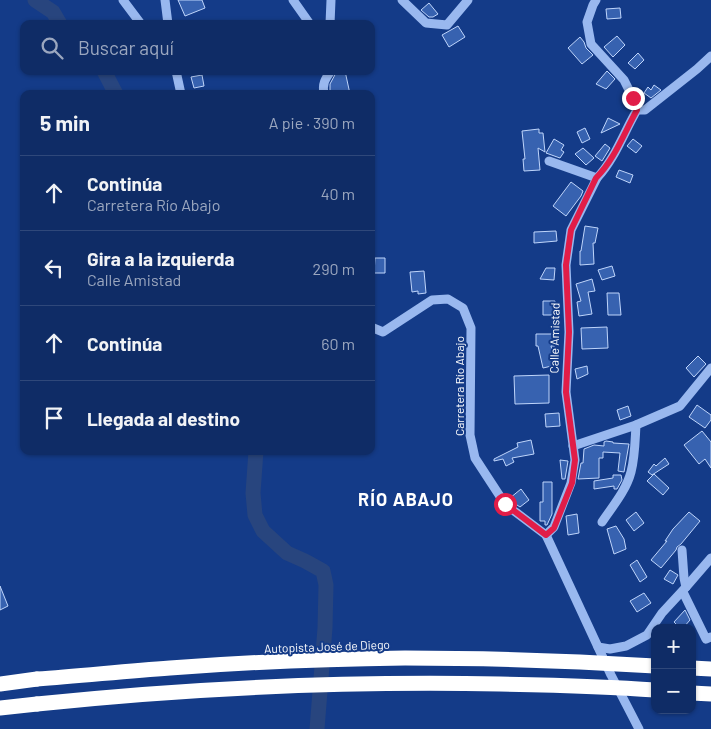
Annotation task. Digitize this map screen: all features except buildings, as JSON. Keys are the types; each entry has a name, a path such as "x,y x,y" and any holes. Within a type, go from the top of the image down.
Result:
{"highway":[{"name":"Autopista José de Diego","path":"0,684 177,667 262,662 406,658 558,660 651,666"},
{"path":"696,668 711,669"},
{"path":"0,708 157,693 320,685 461,683 651,690"},
{"path":"696,693 711,694"}],"street":[{"path":"123,0 138,20"},
{"path":"165,0 168,20"},
{"path":"293,0 307,20"},
{"path":"330,20 331,0"},
{"path":"402,0 426,23 447,25 468,0"},
{"path":"596,0 587,22 591,44 624,80 637,110 645,110 698,69 711,56"},
{"path":"177,75 180,90"},
{"path":"323,90 324,80 328,75"},
{"name":"Calle Amistad","path":"546,535 554,528 572,483 575,460 566,392 569,332 566,265 571,230 637,110"},
{"path":"549,162 600,175"},
{"name":"Carretera Río Abajo","path":"375,329 384,332 432,300 448,299 463,308 471,328 470,435 475,458 505,504 546,535 611,675 639,729"},
{"path":"573,446 636,426 680,406 711,368"},
{"path":"602,522 624,490 631,473 635,452 636,426"},
{"path":"682,550 684,590 706,639 711,637"},
{"path":"598,647 610,649 626,646 647,635 662,613 711,558"}],"waterway":[{"path":"35,0 53,12 58,20"},
{"path":"106,75 114,90"},
{"path":"256,455 253,493 255,515 263,531 287,553 323,571 326,585 325,628 317,729"}],"district":[{"name":"RÍO ABAJO","path":"406,499"}],"route":[{"path":"505,504 546,535 554,528 572,483 575,460 566,392 569,332 566,265 571,230 596,178 620,144 637,110 633,98"}]}
